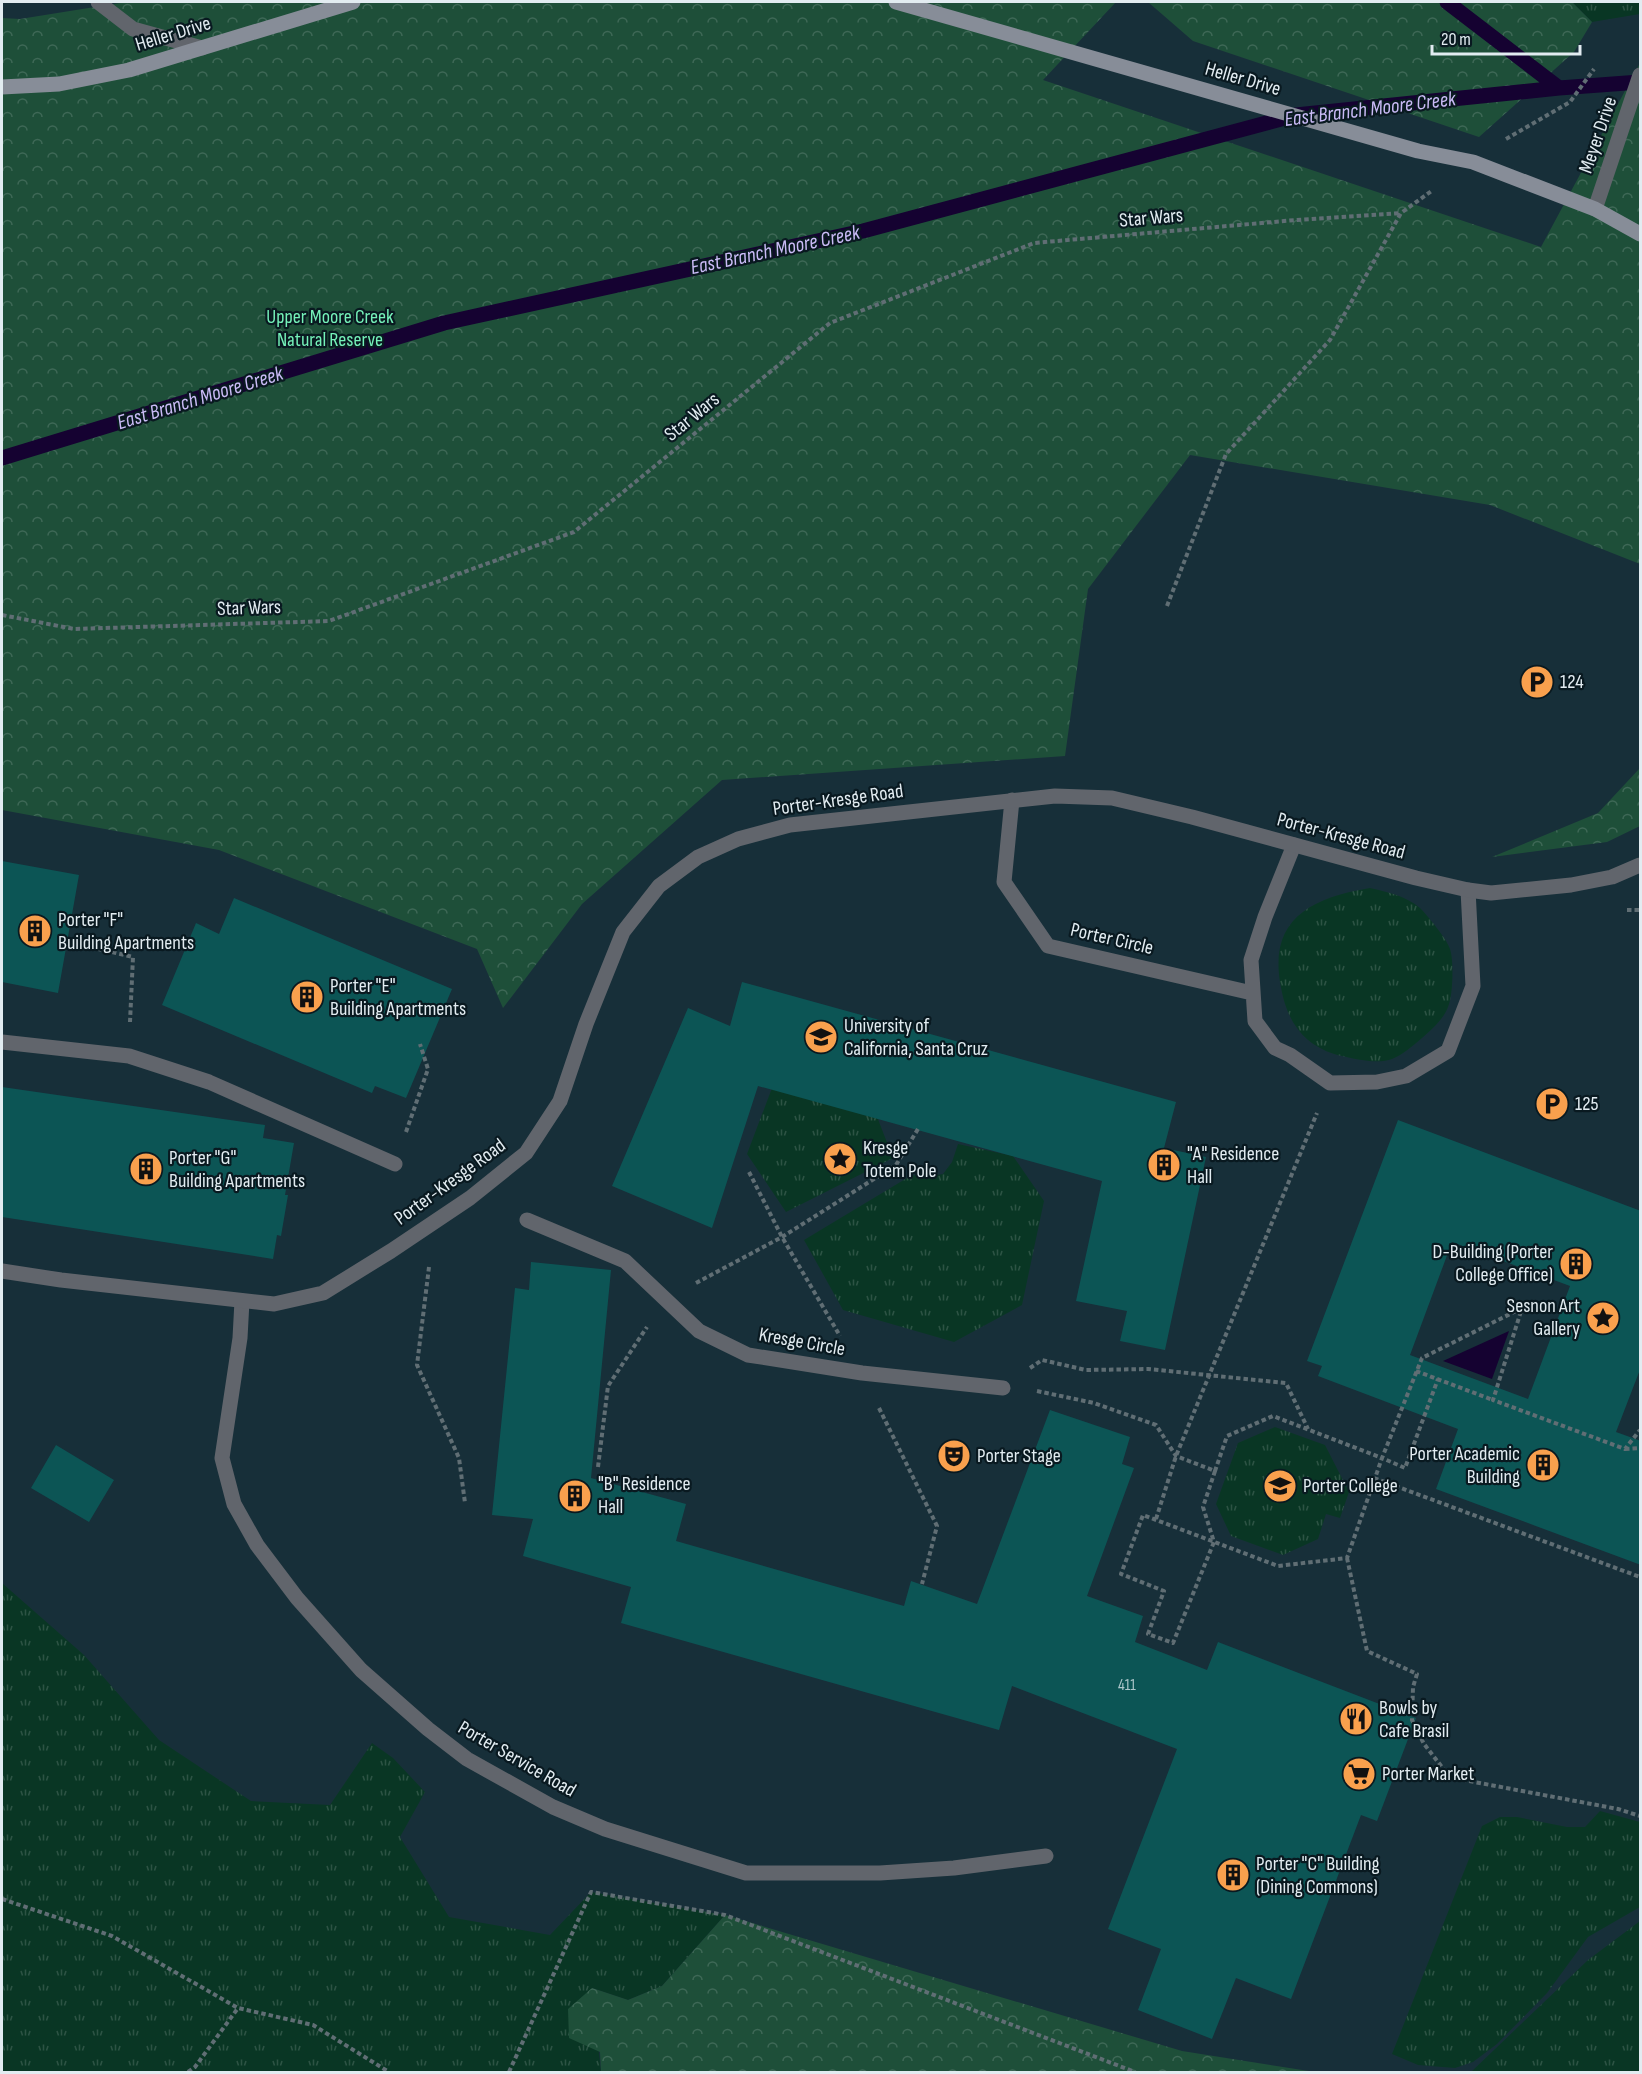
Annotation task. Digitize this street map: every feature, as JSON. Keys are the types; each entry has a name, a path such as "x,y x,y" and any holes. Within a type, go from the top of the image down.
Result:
{"main road":[{"name":"Heller Drive","path":"2,87 71,81 129,70 353,2"},
{"name":"Heller Drive","path":"896,2 1418,151 1473,162 1595,208 1641,234"}],"street":[{"path":"98,2 133,29 202,48"},
{"name":"Meyer Drive","path":"1595,208 1641,75"},
{"name":"Porter-Kresge Road","path":"2,1271 61,1280 274,1304 323,1293 470,1198 526,1153 560,1101 586,1024 623,932 659,886 698,857 738,839 790,825 1055,796 1112,798 1294,844 1416,878 1491,893 1571,885 1612,877 1641,865"},
{"name":"Porter Circle","path":"1012,800 1004,882 1048,946 1252,993"},
{"path":"1294,844 1265,917 1251,960 1255,1021 1275,1048 1290,1055 1330,1083 1377,1082 1406,1076 1448,1051 1473,986 1468,890"},
{"path":"2,1042 129,1056 209,1082 395,1164"},
{"name":"Kresge Circle","path":"527,1220 625,1261 699,1331 748,1354 851,1372 1003,1388"},
{"name":"Porter Service Road","path":"242,1301 240,1338 222,1458 234,1504 257,1545 297,1598 361,1670 428,1729 467,1759 553,1807 605,1829 746,1873 880,1873 954,1868 1046,1856"}],"path":[{"path":"1503,141 1570,102 1594,69"},
{"path":"1167,606 1226,454 1330,340 1401,213 1436,188"},
{"name":"Star Wars","path":"2,615 74,629 329,621 574,532 830,323 1034,243 1401,213"},
{"path":"90,947 133,957 129,1056"},
{"path":"395,1164 428,1069 420,1044"},
{"path":"1156,1519 1176,1456 1211,1376 1330,1083"},
{"path":"598,1467 608,1386 665,1299 782,1237 896,1165 918,1129"},
{"path":"429,1266 417,1365 459,1458 465,1503"},
{"path":"1493,1400 1522,1308 1422,1358 1416,1371 1374,1478 1347,1558 1367,1651 1417,1674 1413,1687 1412,1720 1424,1744 1449,1776 1618,1809 1641,1816"},
{"path":"1003,1388 1042,1360 1086,1370 1148,1369 1286,1383 1308,1429"},
{"path":"1416,1371 1625,1449 1641,1448"},
{"path":"1347,1558 1278,1566 1214,1542 1156,1519 1143,1515 1121,1574 1164,1591 1148,1634 1173,1643 1214,1542 1203,1507 1227,1436 1273,1416 1405,1468 1438,1379"},
{"path":"1003,1388 1037,1391 1094,1403 1156,1425 1176,1456 1215,1471"},
{"path":"1625,1449 1641,1430"},
{"path":"1374,1478 1641,1577"},
{"path":"509,2073 591,1892 725,1915 1135,2073"},
{"path":"2,1899 112,1935 238,2008 313,2025 389,2073"},
{"path":"188,2073 195,2067 238,2008"}],"shaded area":[{"name":"University of California, Santa Cruz","path":"2,2 1640,2 1640,2072 2,2072"},
{"path":"1509,1331 1492,1379 1443,1361"}],"green space":[{"name":"Upper Moore Creek Natural Reserve","path":"126,2 1116,2 1043,80 1541,247 1640,63 1640,564 1490,505 1190,455 1088,589 1065,756 722,780 582,904 503,1008 477,949 219,850 2,810 2,18 20,19"},
{"path":"1148,2 1572,2 1592,22 1574,52 1479,137 1193,41"},
{"path":"1572,2 1640,2 1640,14 1592,22"},
{"path":"1640,768 1640,826 1607,842 1492,857 1598,813"},
{"path":"1370,888 1403,897 1420,908 1445,939 1452,961 1451,995 1443,1016 1429,1032 1404,1053 1386,1061 1363,1060 1334,1054 1310,1041 1297,1029 1288,1013 1279,978 1279,956 1283,937 1292,922 1323,900"},
{"path":"772,1088 876,1114 893,1158 786,1212 747,1154"},
{"path":"958,1144 1013,1156 1044,1201 1022,1305 954,1342 843,1310 804,1240 912,1175 925,1177 943,1174 952,1162"},
{"path":"1275,1427 1325,1445 1349,1492 1340,1518 1326,1514 1318,1539 1283,1555 1231,1536 1216,1504 1238,1443"},
{"path":"2,1583 84,1655 159,1740 251,1801 330,1805 372,1743 393,1758 425,1792 400,1837 449,1917 550,1935 591,1892 725,1915 662,1986 628,2000 592,1988 601,2072 2,2072"},
{"path":"1600,1811 1640,1822 1640,1907 1588,1937 1547,1993 1497,2044 1473,2062 1455,2068 1418,2065 1392,2054 1482,1826 1500,1817 1517,1817 1567,1827 1585,1827"},
{"path":"725,1915 1182,2051 1315,2072 601,2072 600,2052 569,2038 568,2009 592,1988 628,2000 662,1986"},
{"path":"1640,1921 1640,2072 1471,2072 1588,1960"}],"building":[{"name":"Porter \"F\" Building Apartments","path":"2,861 79,875 58,993 2,982"},
{"name":"Porter \"E\" Building Apartments","path":"234,898 452,989 406,1098 375,1086 372,1093 162,1005 196,923 219,934"},
{"name":"\"A\" Residence Hall","path":"742,982 1176,1102 1164,1148 1206,1157 1165,1350 1120,1341 1127,1311 1076,1301 1102,1181 758,1086 712,1228 612,1186 688,1008 730,1026"},
{"name":"Porter \"G\" Building Apartments","path":"2,1087 265,1125 263,1138 294,1143 281,1236 277,1235 273,1259 2,1217"},
{"name":"D-Building (Porter College Office)","path":"1398,1120 1641,1211 1641,1367 1616,1432 1641,1441 1641,1565 1436,1489 1458,1429 1318,1376 1322,1366 1307,1361","holes":["1452,1242 1570,1286 1528,1399 1410,1355"]},
{"path":"531,1262 611,1270 591,1478 686,1504 676,1541 904,1606 911,1581 977,1604 1050,1410 1130,1437 1122,1464 1134,1468 1087,1596 1143,1616 1135,1642 1207,1670 1218,1642 1416,1718 1377,1821 1361,1815 1291,1999 1236,1978 1212,2039 1138,2010 1161,1949 1108,1929 1177,1749 1012,1686 999,1730 621,1623 631,1587 523,1556 533,1519 492,1515 515,1288 529,1290"},
{"path":"56,1445 114,1480 89,1522 31,1488"}],"waterway":[{"name":"East Branch Moore Creek","path":"1447,2 1559,88"},
{"name":"East Branch Moore Creek","path":"2,458 444,323 863,231 1296,115 1640,82"}],"place":[{"name":"124","path":"1537,682"},
{"name":"Porter \"F\" Building Apartments","path":"35,931"},
{"name":"Porter \"E\" Building Apartments","path":"307,997"},
{"name":"University of California, Santa Cruz","path":"821,1037"},
{"name":"125","path":"1552,1104"},
{"name":"Kresge Totem Pole","path":"840,1159"},
{"name":"\"A\" Residence Hall","path":"1164,1165"},
{"name":"Porter \"G\" Building Apartments","path":"146,1169"},
{"name":"D-Building (Porter College Office)","path":"1576,1264"},
{"name":"Sesnon Art Gallery","path":"1603,1318"},
{"name":"Porter Stage","path":"954,1456"},
{"name":"Porter Academic Building","path":"1543,1465"},
{"name":"Porter College","path":"1280,1486"},
{"name":"\"B\" Residence Hall","path":"575,1496"},
{"name":"Bowls by Cafe Brasil","path":"1356,1719"},
{"name":"Porter Market","path":"1359,1774"},
{"name":"Porter \"C\" Building (Dining Commons)","path":"1233,1875"}]}
